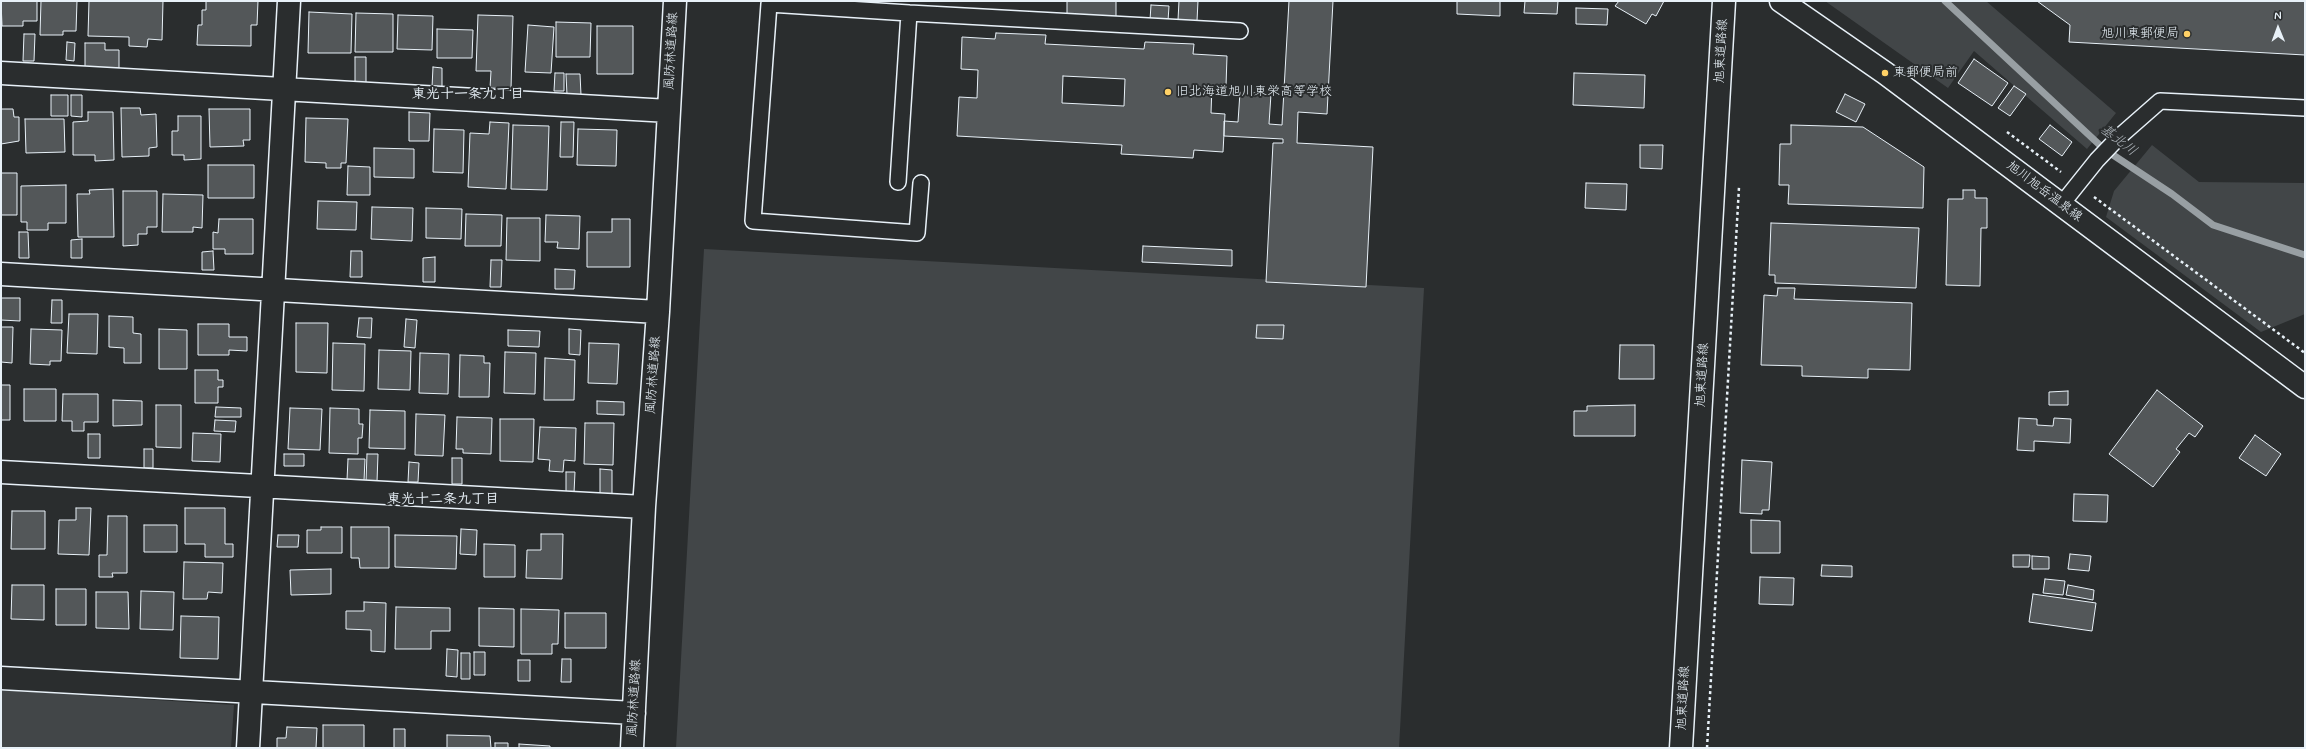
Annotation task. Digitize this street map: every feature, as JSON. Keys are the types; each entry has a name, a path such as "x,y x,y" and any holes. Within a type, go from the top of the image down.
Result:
{"street":[{"path":"248,748 261,486 289,1"},
{"name":"風防林道路線","path":"632,748 644,507 658,312 675,1"},
{"name":"旭東道路線","path":"1681,748 1724,1"},
{"name":"旭川旭岳温泉線","path":"1781,1 1885,73 2305,387"},
{"path":"1,73 668,111"},
{"path":"1,274 272,288 658,312"},
{"path":"1,472 644,507"},
{"path":"1,678 634,713"}],"lane":[{"path":"921,183 917,233 753,221 769,4 1240,31"},
{"path":"898,182 909,13"},
{"path":"2061,205 2097,160 2119,136 2160,101 2305,108"}],"path":[{"path":"1707,748 1739,182"}],"shaded area":[{"path":"1825,1 1986,1 2116,113 2087,149 1974,51 1948,88"},
{"path":"2152,145 2199,182 2305,183 2305,314 2261,332 2106,217 2114,191"},
{"path":"704,249 1424,288 1399,748 676,748"},
{"path":"1,690 234,705 231,748 1,748"}],"building":[{"path":"1,1 37,1 37,21 23,21 23,26 2,26"},
{"path":"41,1 77,1 76,31 63,31 63,35 40,35"},
{"path":"89,1 163,1 162,40 148,39 147,47 129,46 129,37 88,36"},
{"path":"206,1 258,1 257,25 251,25 251,46 197,45 198,25 202,25 202,10 206,10"},
{"path":"1067,1 1116,1 1116,17 1067,15"},
{"path":"1179,1 1198,1 1197,21 1178,20"},
{"path":"1289,1 1333,1 1327,114 1298,112 1297,143 1373,147 1366,287 1266,282 1273,143 1283,143 1283,139 1224,136 1224,121 1238,122 1240,92 1271,94 1269,124 1282,125"},
{"path":"1457,1 1500,1 1500,16 1457,14"},
{"path":"1525,1 1558,1 1557,14 1524,13"},
{"path":"1619,1 1664,1 1656,16 1652,14 1646,24 1615,6"},
{"name":"旭川東郵便局","path":"2037,1 2305,1 2305,55 2069,42 2070,25"},
{"path":"1151,5 1169,6 1168,21 1150,20"},
{"path":"1576,8 1608,9 1607,25 1576,24"},
{"path":"309,12 352,14 351,53 308,53"},
{"path":"356,13 393,14 393,52 355,52"},
{"path":"398,15 433,16 432,50 397,49"},
{"path":"478,15 513,16 511,89 490,88 491,71 476,71"},
{"path":"556,22 591,23 590,57 556,57"},
{"path":"528,25 554,27 551,73 525,72"},
{"path":"597,26 633,26 633,74 597,74"},
{"path":"437,29 473,30 472,58 437,58"},
{"name":"旧北海道旭川東栄高等学校","path":"996,33 1046,35 1045,44 1144,49 1145,42 1194,44 1193,54 1227,56 1226,86 1212,86 1211,113 1225,114 1223,152 1194,150 1193,158 1121,154 1122,145 957,136 959,97 977,98 978,70 961,69 962,37 995,39","holes":["1063,76 1125,79 1124,106 1062,103"]},
{"path":"24,34 35,34 34,61 23,61"},
{"path":"67,42 75,43 74,61 66,60"},
{"path":"85,43 105,43 105,50 119,50 119,68 85,68"},
{"path":"355,57 366,57 366,83 355,83"},
{"path":"1974,59 2008,83 1992,106 1958,83"},
{"path":"433,67 442,68 442,87 432,87"},
{"path":"555,73 564,73 564,91 554,91"},
{"path":"1574,73 1645,75 1644,108 1573,105"},
{"path":"566,74 580,74 581,95 567,95"},
{"path":"2014,86 2026,94 2010,116 1998,108"},
{"path":"1845,94 1865,104 1856,122 1836,112"},
{"path":"51,95 68,95 68,116 51,116"},
{"path":"71,95 82,95 82,117 71,116"},
{"path":"121,108 140,108 141,115 156,114 157,147 149,148 149,156 122,157"},
{"path":"1,109 13,109 14,117 19,117 19,141 1,144"},
{"path":"209,109 250,109 250,140 243,140 244,146 210,147"},
{"path":"88,112 113,112 114,160 95,161 95,155 73,155 73,122 88,121"},
{"path":"409,112 430,113 429,141 409,141"},
{"path":"178,116 201,116 201,159 184,160 184,155 172,155 172,131 178,131"},
{"path":"306,118 348,119 346,163 341,163 341,168 326,168 326,163 305,162"},
{"path":"25,119 64,119 65,152 26,153"},
{"path":"490,122 509,123 506,189 468,187 470,133 489,134"},
{"path":"561,122 574,122 573,157 560,157"},
{"path":"513,125 549,126 547,190 511,189"},
{"path":"1791,125 1863,127 1924,167 1923,208 1788,204 1789,185 1779,185 1780,144 1791,144"},
{"path":"2050,125 2072,142 2062,156 2039,139"},
{"path":"434,129 464,130 463,173 433,172"},
{"path":"578,129 617,130 616,166 577,165"},
{"path":"1640,145 1663,145 1662,169 1640,168"},
{"path":"374,148 414,149 414,178 374,177"},
{"path":"208,165 254,165 254,198 208,198"},
{"path":"348,166 370,167 370,195 347,195"},
{"path":"1,173 17,173 17,215 1,215"},
{"path":"1586,183 1627,184 1626,210 1585,208"},
{"path":"66,185 66,223 48,223 48,230 27,230 27,222 21,222 21,186"},
{"path":"113,189 114,237 78,237 77,194 90,194 89,190"},
{"path":"1963,190 1975,190 1975,198 1987,198 1987,228 1981,228 1980,286 1946,285 1948,199 1963,199"},
{"path":"123,191 157,191 157,227 147,227 147,234 138,234 138,245 123,246"},
{"path":"163,194 203,195 202,228 193,227 193,232 162,232"},
{"path":"318,201 357,202 356,230 317,229"},
{"path":"372,207 413,208 412,241 371,239"},
{"path":"426,208 462,209 461,239 426,238"},
{"path":"466,214 502,215 501,246 465,246"},
{"path":"546,215 580,216 579,249 557,248 558,242 545,242"},
{"path":"507,218 540,218 540,261 506,260"},
{"path":"219,219 253,219 253,254 225,254 225,249 213,249 213,232 218,233"},
{"path":"612,219 630,219 630,267 587,267 587,232 612,232"},
{"path":"1771,223 1919,228 1916,288 1775,283 1775,275 1769,275"},
{"path":"19,232 28,232 29,258 19,258"},
{"path":"82,239 82,258 71,258 71,240"},
{"path":"1143,246 1232,250 1232,266 1142,262"},
{"path":"213,251 214,270 202,270 202,252"},
{"path":"351,251 362,251 362,277 350,277"},
{"path":"435,257 435,282 423,282 423,258"},
{"path":"491,260 502,260 501,287 490,287"},
{"path":"555,269 575,270 574,289 555,289"},
{"path":"1778,288 1795,288 1794,299 1912,303 1910,370 1868,369 1868,378 1802,376 1802,366 1761,365 1764,295 1777,296"},
{"path":"1,298 20,298 20,321 1,320"},
{"path":"52,300 62,300 62,323 51,323"},
{"path":"69,314 98,314 97,354 67,353"},
{"path":"109,316 133,317 133,333 141,334 141,363 124,363 124,348 109,347"},
{"path":"359,318 372,318 371,338 357,337"},
{"path":"406,319 417,320 415,348 404,347"},
{"path":"296,323 328,323 327,373 296,372"},
{"path":"198,324 229,324 229,337 247,337 247,351 229,350 229,355 198,355"},
{"path":"1257,325 1284,325 1283,339 1256,338"},
{"path":"1,327 13,327 12,363 1,362"},
{"path":"31,329 62,330 61,361 50,361 50,365 30,364"},
{"path":"159,329 187,330 187,369 159,369"},
{"path":"569,329 581,330 580,355 569,354"},
{"path":"508,330 540,331 539,347 508,346"},
{"path":"333,343 365,344 364,391 332,390"},
{"path":"589,343 619,344 617,384 588,383"},
{"path":"1620,345 1654,345 1654,379 1619,379"},
{"path":"379,350 411,351 410,390 378,389"},
{"path":"505,352 536,353 535,394 504,393"},
{"path":"420,353 449,354 448,394 419,393"},
{"path":"460,355 484,356 484,363 490,363 489,397 459,397"},
{"path":"545,358 575,360 574,400 544,400"},
{"path":"195,370 218,370 218,380 223,380 223,387 218,387 218,403 195,403"},
{"path":"1,385 10,385 10,420 1,420"},
{"path":"24,389 56,389 56,421 24,421"},
{"path":"2157,390 2203,426 2195,437 2189,433 2176,449 2180,452 2153,487 2109,454"},
{"path":"2068,391 2068,405 2049,405 2049,392"},
{"path":"63,394 98,394 98,422 84,422 84,431 72,431 72,421 62,421"},
{"path":"113,400 142,401 142,425 113,426"},
{"path":"597,401 624,402 624,415 597,414"},
{"path":"156,405 181,405 181,448 156,447"},
{"path":"1635,405 1635,436 1574,436 1574,411 1587,411 1587,406"},
{"path":"216,407 241,408 241,417 215,417"},
{"path":"290,408 322,409 320,450 288,449"},
{"path":"330,408 359,409 359,424 363,424 362,438 358,438 358,454 329,453"},
{"path":"370,410 405,411 405,449 369,448"},
{"path":"416,414 445,415 443,456 415,455"},
{"path":"457,417 492,418 491,454 463,453 463,449 456,449"},
{"path":"2019,418 2037,419 2037,425 2053,426 2054,418 2071,419 2070,443 2034,441 2034,451 2017,450"},
{"path":"500,419 534,419 533,462 500,461"},
{"path":"215,420 236,421 235,432 214,431"},
{"path":"585,423 614,423 613,465 584,464"},
{"path":"540,427 576,428 575,461 564,460 563,472 549,471 550,460 538,459"},
{"path":"193,433 221,434 220,462 192,461"},
{"path":"88,434 100,434 100,458 88,458"},
{"path":"2255,435 2281,454 2266,476 2239,458"},
{"path":"144,449 153,449 153,468 144,468"},
{"path":"284,454 304,454 304,466 284,466"},
{"path":"367,454 378,454 377,482 366,482"},
{"path":"452,458 462,458 462,484 452,484"},
{"path":"348,459 365,459 364,481 347,480"},
{"path":"1742,460 1772,462 1769,510 1762,510 1762,514 1740,513"},
{"path":"409,462 419,463 418,482 408,482"},
{"path":"600,469 612,470 612,495 600,495"},
{"path":"566,472 575,472 574,493 566,492"},
{"path":"2074,494 2108,495 2107,522 2073,521"},
{"path":"76,508 91,508 89,555 58,554 59,520 76,520"},
{"path":"185,508 225,508 225,544 233,544 233,557 205,557 205,544 185,544"},
{"path":"12,511 45,511 45,549 11,549"},
{"path":"108,516 127,516 127,573 112,573 113,577 99,577 99,555 107,555"},
{"path":"1751,520 1780,521 1780,553 1751,553"},
{"path":"144,525 177,525 177,552 144,552"},
{"path":"321,527 342,527 342,553 307,553 307,530 321,530"},
{"path":"351,527 389,527 389,568 360,568 359,558 351,558"},
{"path":"461,529 477,530 476,555 460,554"},
{"path":"541,534 563,534 562,579 526,578 527,550 541,550"},
{"path":"278,535 299,535 298,547 277,547"},
{"path":"395,535 457,536 456,569 395,567"},
{"path":"484,544 515,545 515,577 484,577"},
{"path":"2070,554 2091,556 2089,571 2068,569"},
{"path":"2013,555 2030,555 2029,567 2013,567"},
{"path":"2032,556 2049,557 2049,569 2032,569"},
{"path":"184,562 223,563 222,593 208,592 207,599 183,599"},
{"path":"1822,565 1852,566 1852,577 1821,576"},
{"path":"331,569 331,594 291,595 290,570"},
{"path":"1760,577 1794,578 1793,605 1759,604"},
{"path":"2045,579 2065,581 2063,595 2043,593"},
{"path":"12,585 44,585 44,620 11,619"},
{"path":"2068,585 2094,590 2093,600 2066,595"},
{"path":"56,589 86,589 86,625 56,625"},
{"path":"141,591 174,592 173,630 140,629"},
{"path":"96,592 128,592 129,629 96,628"},
{"path":"2033,594 2096,603 2092,631 2029,622"},
{"path":"364,602 386,603 385,652 371,651 371,630 346,629 346,611 364,611"},
{"path":"396,607 450,608 450,631 431,631 431,649 395,649"},
{"path":"479,608 514,609 514,647 479,646"},
{"path":"521,609 559,610 558,644 552,644 552,654 521,654"},
{"path":"565,613 606,613 606,648 565,648"},
{"path":"181,616 219,617 218,659 180,658"},
{"path":"447,649 458,650 457,677 446,676"},
{"path":"474,652 485,652 485,675 474,675"},
{"path":"461,653 470,653 470,679 461,679"},
{"path":"562,659 571,659 571,682 561,682"},
{"path":"518,660 530,660 530,681 518,681"},
{"path":"323,725 364,725 364,748 323,748"},
{"path":"287,727 317,728 316,748 277,748 277,738 286,738"},
{"path":"394,729 405,729 405,748 394,748"},
{"path":"447,735 490,736 491,748 447,748"},
{"path":"495,743 508,743 508,748 495,748"},
{"path":"519,744 550,746 550,748 519,748"}],"waterway":[{"name":"基北川","path":"1945,1 2104,149 2172,194 2213,225 2305,255"}],"place":[{"name":"旭川東郵便局","path":"2187,34"},
{"name":"東郵便局前","path":"1885,73"},
{"name":"旧北海道旭川東栄高等学校","path":"1168,92"}],"district":[{"name":"東光十一条九丁目","path":"468,95"},
{"name":"東光十二条九丁目","path":"443,500"}]}
